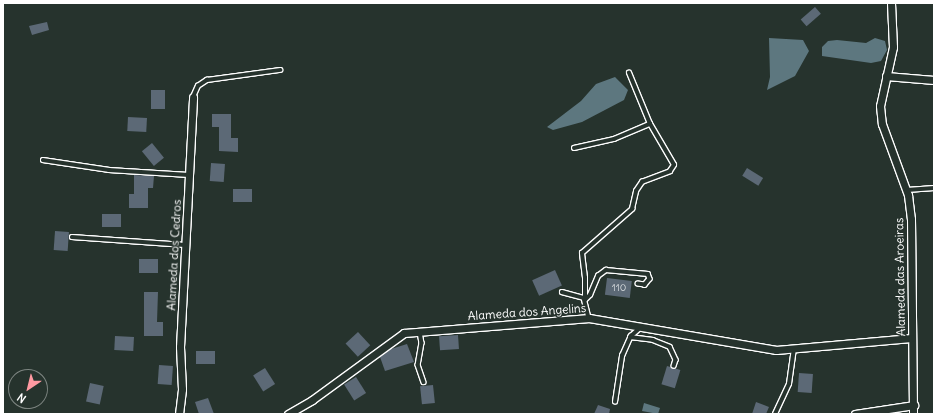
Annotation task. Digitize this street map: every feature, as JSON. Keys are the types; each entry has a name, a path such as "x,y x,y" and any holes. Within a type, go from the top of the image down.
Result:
{"street":[{"name":"Alameda das Aroeiras","path":"891,3 893,47 880,101 881,120 906,190 912,234 911,338 914,405 913,414"},
{"path":"886,76 934,80"},
{"name":"Alameda dos Cedros","path":"179,414 182,389 180,347 193,98"},
{"name":"Alameda dos Angelins","path":"288,414 312,400 404,333 588,318 643,325 776,350 911,338"},
{"path":"855,414 914,405"}],"lane":[{"path":"193,98 198,86 207,80 280,70"},
{"path":"588,318 585,300 585,278 582,253 632,209 636,191 642,182 670,171 674,165 650,124 629,73"},
{"path":"574,148 614,139 650,124"},
{"path":"43,160 109,170 189,175"},
{"path":"906,190 934,188"},
{"path":"72,237 186,246"},
{"path":"585,300 590,295 598,276 606,270 648,274 650,279 645,285 638,284"},
{"path":"562,292 585,300"},
{"path":"614,402 622,356 630,337 643,325"},
{"path":"420,332 422,343 418,365 424,382"},
{"path":"630,337 653,340 670,347 676,360 674,366"},
{"path":"775,414 789,384 794,348"}],"water":[{"path":"769,38 803,40 809,51 795,76 767,90 770,77"},
{"path":"875,38 885,41 887,50 881,61 871,63 822,56 822,47 828,41 837,40 866,43"},
{"path":"615,77 628,90 624,100 582,122 553,130 547,127 581,101 596,84"},
{"path":"644,403 660,408 658,414 642,411"}],"building":[{"path":"815,7 821,14 807,26 801,19"},
{"path":"47,22 49,30 32,35 29,26"},
{"path":"151,90 165,90 165,109 151,109"},
{"path":"212,114 231,114 231,138 238,138 238,152 219,151 219,127 212,127"},
{"path":"128,117 147,118 146,132 127,131"},
{"path":"152,143 164,158 154,166 142,151"},
{"path":"211,163 225,164 224,182 210,181"},
{"path":"747,168 763,178 758,186 742,176"},
{"path":"134,175 154,176 153,188 148,188 148,208 129,208 129,194 134,194"},
{"path":"233,189 252,189 252,202 233,202"},
{"path":"102,214 121,214 121,227 102,227"},
{"path":"55,231 69,232 68,251 54,250"},
{"path":"139,259 158,259 158,273 139,273"},
{"path":"555,270 562,286 539,296 532,280"},
{"path":"607,278 632,281 630,298 605,295"},
{"path":"144,292 158,292 157,322 163,322 163,336 144,336"},
{"path":"358,332 370,345 358,357 346,344"},
{"path":"458,335 459,349 440,350 439,336"},
{"path":"115,336 134,337 133,351 114,350"},
{"path":"407,344 414,362 385,371 380,357 391,349"},
{"path":"196,351 215,351 215,364 196,364"},
{"path":"159,365 173,366 172,385 158,384"},
{"path":"667,366 680,370 675,388 661,384"},
{"path":"265,368 275,384 263,392 253,375"},
{"path":"799,373 813,374 812,393 798,392"},
{"path":"356,377 366,393 354,401 344,384"},
{"path":"90,383 104,386 100,404 86,402"},
{"path":"433,385 435,403 422,404 420,386"},
{"path":"208,398 214,414 199,414 195,402"},
{"path":"756,402 769,407 766,414 752,414"},
{"path":"598,405 610,409 609,414 594,414"}]}
